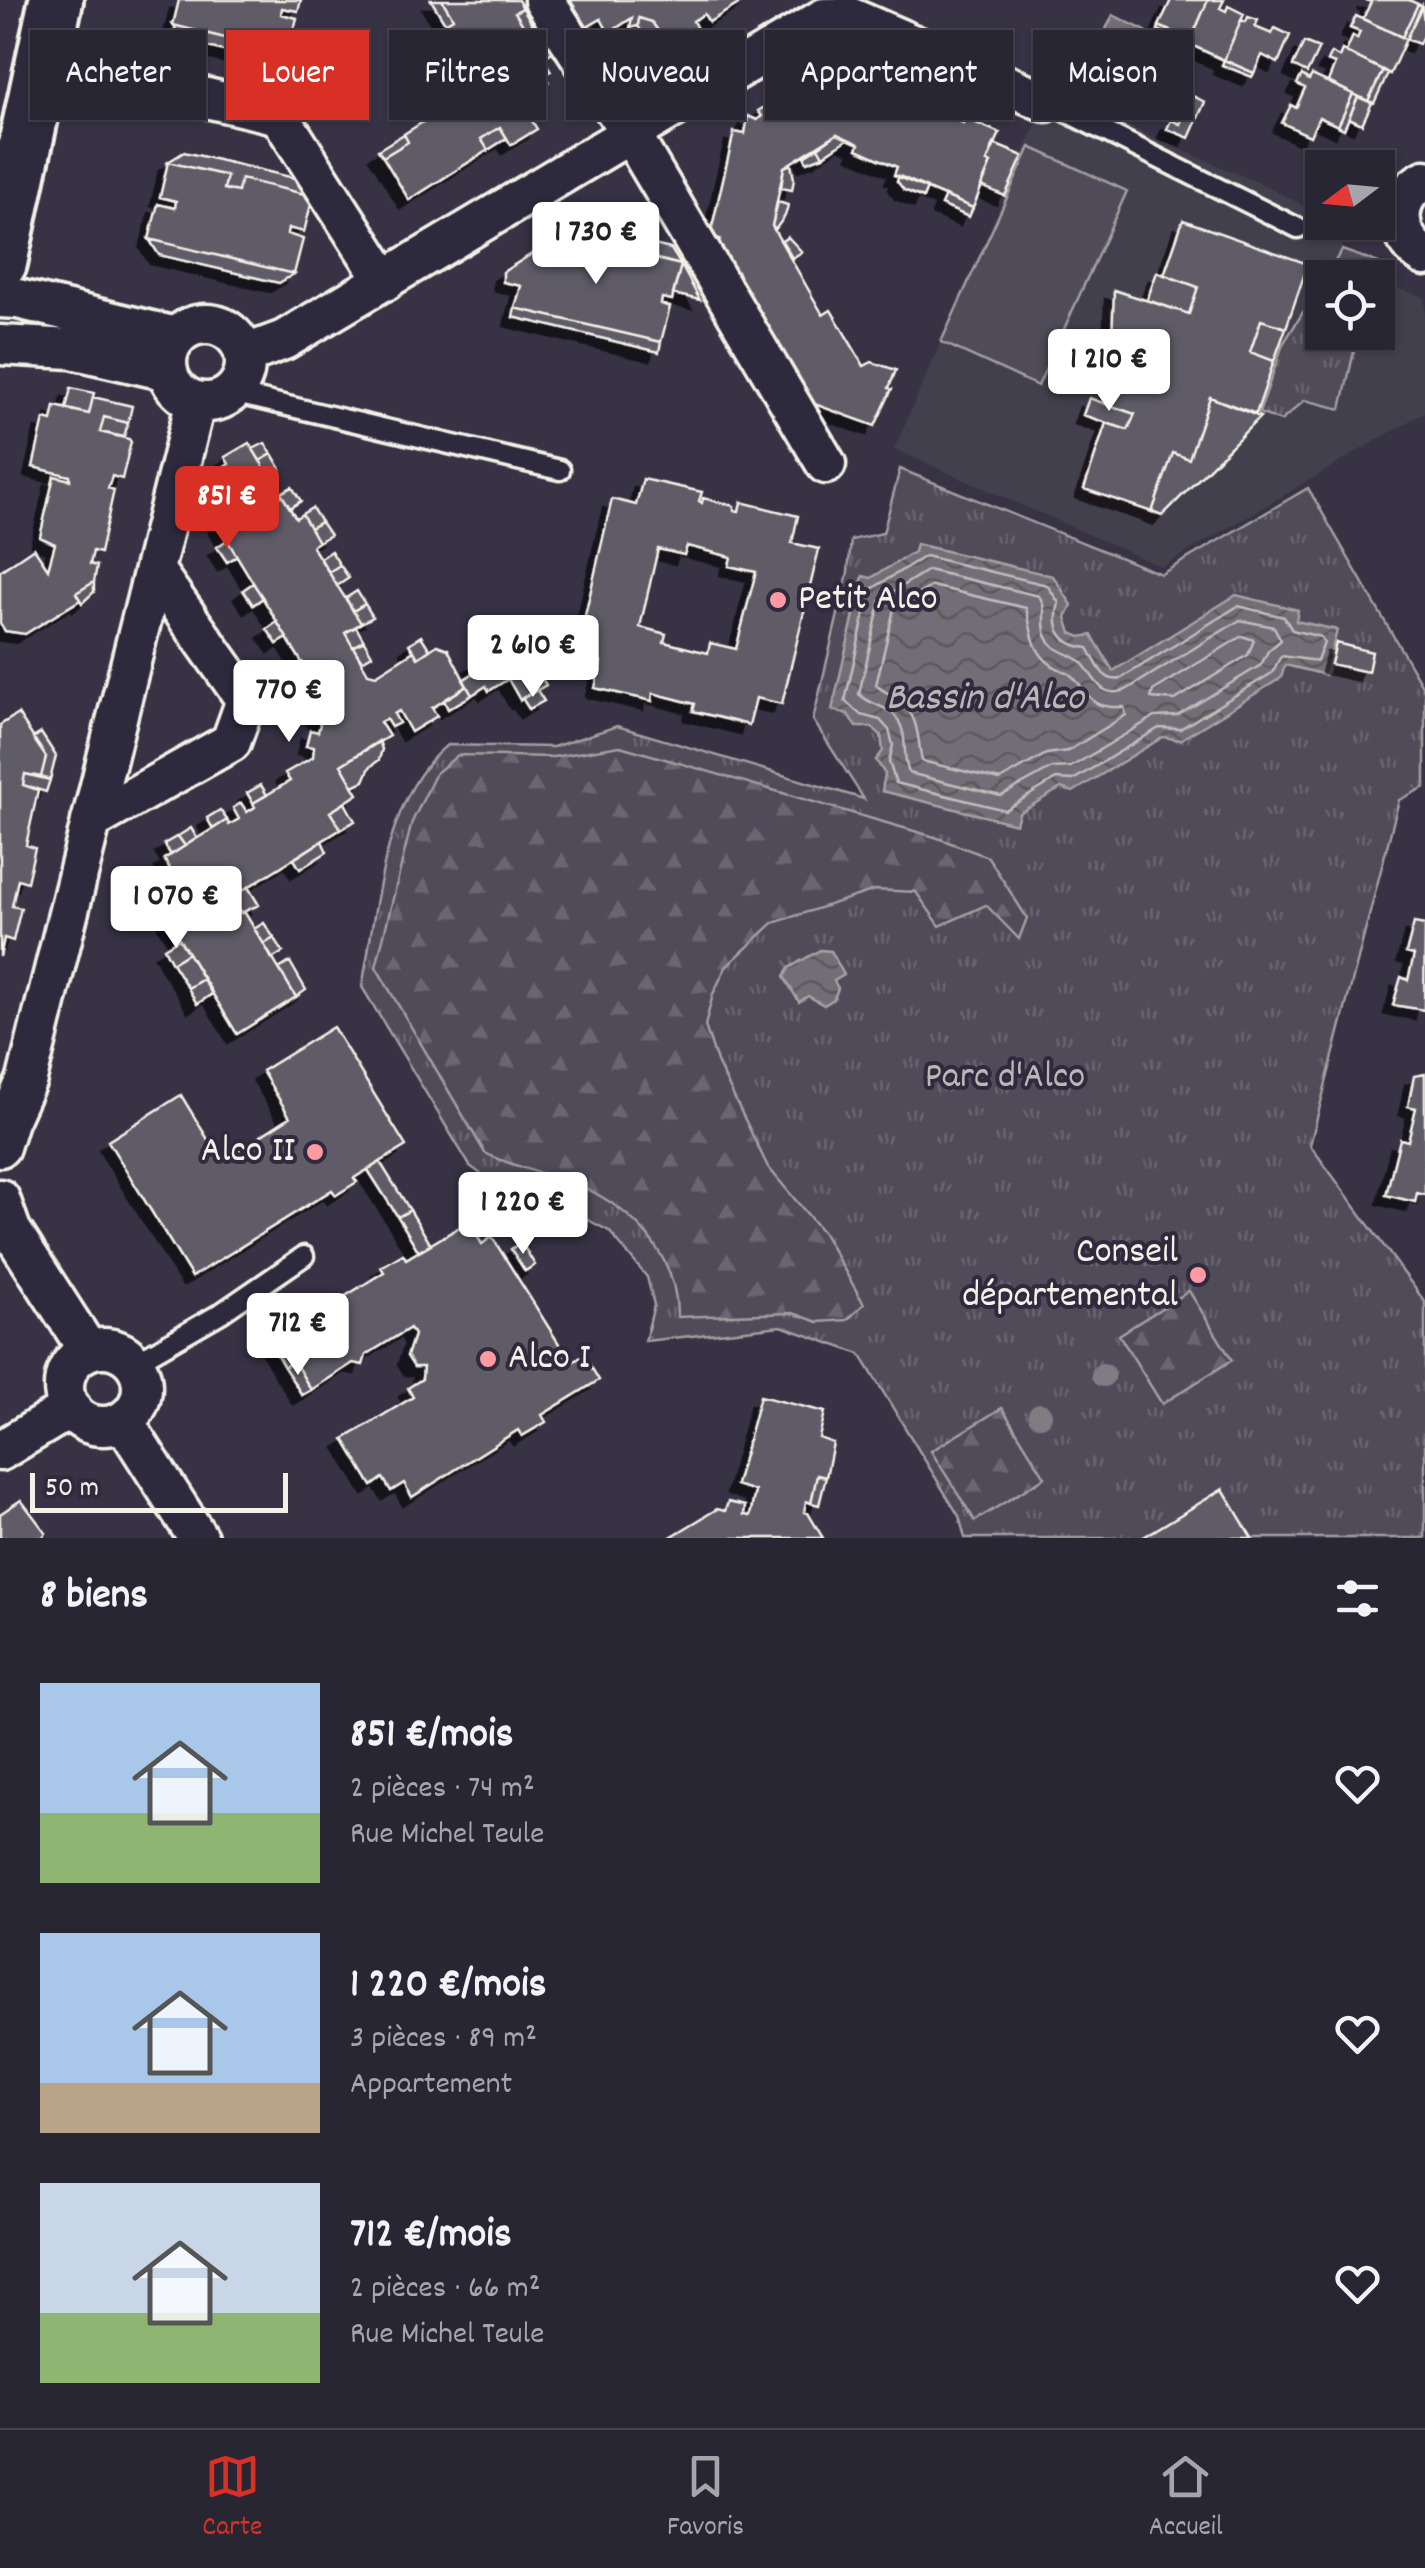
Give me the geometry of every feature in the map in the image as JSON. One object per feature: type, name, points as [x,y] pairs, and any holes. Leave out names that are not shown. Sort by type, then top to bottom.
[{"type":"street","points":[[0,263],[56,0]]},
{"type":"street","points":[[544,0],[630,133],[826,464]]},
{"type":"street","points":[[244,354],[284,340],[812,23],[838,16],[849,18],[1033,96]]},
{"type":"street","points":[[206,98],[279,115],[385,281]]},
{"type":"street","points":[[1425,180],[1408,192],[1400,218],[1410,245],[1425,256]]},
{"type":"street","points":[[0,298],[18,299],[172,354]]},
{"type":"street","points":[[0,1147],[27,1079],[154,570],[214,397],[243,375],[240,343],[222,326],[197,325],[172,354]]},
{"type":"street","points":[[0,345],[172,354]]},
{"type":"street","points":[[172,354],[178,390],[214,397]]},
{"type":"street","points":[[91,821],[231,742],[246,700],[154,570]]},
{"type":"street","points":[[0,1199],[11,1230],[88,1350]]},
{"type":"street","points":[[113,1349],[134,1363],[140,1373],[141,1396],[124,1422],[92,1424],[71,1408],[64,1386],[66,1375],[78,1356],[88,1350],[113,1349]]},
{"type":"street","points":[[0,1451],[71,1408]]},
{"type":"street","points":[[124,1422],[198,1538]]},
{"type":"lane","points":[[1082,120],[1298,228]]},
{"type":"lane","points":[[214,397],[560,470]]},
{"type":"lane","points":[[134,1363],[221,1313],[304,1256]]},
{"type":"shaded area","points":[[1038,120],[1117,120],[1305,206],[1305,240],[1337,240],[1343,250],[1371,260],[1305,260],[1305,350],[1395,350],[1395,287],[1425,297],[1425,412],[1162,567],[894,449]]},
{"type":"green space","points":[[1030,147],[1127,191],[1038,386],[941,342]]},
{"type":"green space","points":[[1342,250],[1370,260],[1336,260]]},
{"type":"green space","points":[[1305,309],[1305,350],[1354,350],[1341,409],[1305,400],[1281,421],[1259,413],[1283,344]]},
{"type":"green space","name":"Parc d'Alco","points":[[900,469],[1161,574],[1308,488],[1425,691],[1425,787],[1399,800],[1310,1145],[1425,1302],[1425,1538],[965,1538],[959,1516],[860,1354],[781,1326],[645,1341],[654,1305],[647,1277],[609,1231],[527,1188],[492,1182],[470,1166],[362,987],[386,856],[396,824],[426,767],[447,745],[553,747],[617,726],[864,799],[813,720],[848,572],[851,540],[883,533]]},
{"type":"green space","points":[[620,746],[935,837],[988,857],[1027,918],[1019,939],[986,905],[940,926],[916,892],[875,890],[773,923],[726,967],[713,994],[705,1026],[717,1062],[768,1167],[823,1233],[864,1304],[847,1320],[818,1322],[793,1313],[677,1317],[676,1297],[664,1260],[628,1216],[582,1187],[485,1153],[376,967],[412,822],[436,773],[458,755],[553,757]]},
{"type":"green space","points":[[1189,1291],[1232,1360],[1162,1404],[1119,1335]]},
{"type":"green space","points":[[1002,1408],[1045,1477],[975,1521],[931,1451]]},
{"type":"water","points":[[1113,15],[1144,30],[1106,30]]},
{"type":"water","name":"Bassin d'Alco","points":[[916,544],[1053,576],[1072,605],[1066,617],[1071,633],[1080,637],[1092,635],[1113,671],[1236,595],[1298,610],[1296,621],[1337,630],[1326,675],[1285,665],[1281,678],[1180,740],[1163,737],[1073,792],[1061,788],[1019,813],[1016,824],[882,791],[885,774],[876,760],[883,751],[881,735],[872,727],[856,727],[848,714],[832,710],[863,576],[871,578],[914,552]]},
{"type":"water","points":[[820,950],[831,951],[844,975],[834,981],[838,988],[834,999],[824,1005],[808,996],[799,1002],[784,977],[789,968]]},
{"type":"building","points":[[179,0],[301,0],[298,11],[282,8],[281,14],[297,18],[294,30],[226,30],[226,38],[206,33],[206,30],[173,25]]},
{"type":"building","points":[[431,0],[442,0],[453,18],[445,23]]},
{"type":"building","points":[[442,0],[518,0],[523,8],[515,12],[526,30],[449,30],[445,23],[453,18]]},
{"type":"building","points":[[570,0],[745,0],[709,22],[704,14],[693,21],[695,30],[657,30],[652,22],[639,18],[638,26],[630,28],[632,18],[614,30],[607,30],[601,19],[587,27]]},
{"type":"building","points":[[1171,0],[1208,0],[1193,35],[1193,30],[1159,26]]},
{"type":"building","points":[[1208,0],[1224,0],[1220,8],[1226,11],[1228,6],[1244,14],[1224,60],[1193,46],[1193,35]]},
{"type":"building","points":[[1366,0],[1409,0],[1418,4],[1402,37],[1363,19],[1371,2]]},
{"type":"building","points":[[1418,4],[1422,6],[1406,39],[1402,37]]},
{"type":"building","points":[[1422,6],[1425,31],[1419,44],[1406,39]]},
{"type":"building","points":[[523,8],[534,27],[526,30],[515,12]]},
{"type":"building","points":[[1356,16],[1406,39],[1390,74],[1346,52],[1353,36],[1357,39],[1360,32],[1350,28]]},
{"type":"building","points":[[1248,17],[1258,20],[1255,27],[1272,34],[1275,28],[1290,35],[1278,63],[1262,55],[1254,73],[1224,60],[1241,20],[1246,22]]},
{"type":"building","points":[[639,18],[652,22],[658,30],[641,30]]},
{"type":"building","points":[[546,32],[557,49],[546,56]]},
{"type":"building","points":[[206,33],[226,38],[226,52],[206,47]]},
{"type":"building","points":[[1304,42],[1319,48],[1307,73],[1293,66]]},
{"type":"building","points":[[1342,50],[1383,70],[1368,101],[1328,82],[1335,64],[1327,61],[1331,53],[1339,57]]},
{"type":"building","points":[[1224,60],[1254,73],[1252,77],[1222,65]]},
{"type":"building","points":[[1383,70],[1388,73],[1374,103],[1368,101]]},
{"type":"building","points":[[1302,75],[1309,80],[1312,75],[1353,94],[1338,126],[1319,117],[1310,136],[1282,123],[1291,105],[1296,108],[1305,88],[1297,84]]},
{"type":"building","points":[[1353,94],[1358,97],[1344,129],[1338,126]]},
{"type":"building","points":[[1193,96],[1205,102],[1189,138],[1167,129],[1171,120],[1180,124],[1182,120],[1193,120]]},
{"type":"building","points":[[1358,97],[1372,103],[1362,124],[1349,118]]},
{"type":"building","points":[[765,107],[765,120],[969,120],[1000,133],[973,208],[894,175],[897,167],[857,149],[859,144],[837,134],[784,167],[772,226],[823,315],[831,310],[864,366],[872,362],[896,370],[875,426],[806,401],[716,250],[720,239],[710,236],[734,132],[745,134],[748,116],[757,120],[762,116],[758,111]]},
{"type":"building","points":[[426,120],[531,120],[537,129],[511,145],[500,127],[481,139],[488,150],[409,200],[383,157],[408,142],[404,134]]},
{"type":"building","points":[[500,127],[507,138],[488,150],[481,139]]},
{"type":"building","points":[[404,134],[408,142],[383,157],[378,150]]},
{"type":"building","points":[[837,134],[848,139],[823,156],[818,147]]},
{"type":"building","points":[[994,144],[1023,156],[1005,196],[981,186]]},
{"type":"building","points":[[818,147],[823,156],[807,162],[804,156]]},
{"type":"building","points":[[184,152],[303,180],[313,196],[241,179],[238,192],[224,189],[227,176],[168,162]]},
{"type":"building","points":[[168,162],[227,176],[224,189],[238,192],[241,179],[313,196],[304,232],[288,228],[287,234],[303,239],[294,274],[149,239],[158,204],[175,208],[176,201],[160,197]]},
{"type":"building","points":[[791,164],[792,190],[781,188],[784,167]]},
{"type":"building","points":[[899,176],[927,188],[923,198],[904,190],[897,181]]},
{"type":"building","points":[[945,196],[973,208],[969,217],[941,205]]},
{"type":"building","points":[[778,202],[788,205],[775,230],[772,226]]},
{"type":"building","points":[[1183,220],[1305,263],[1286,328],[1261,320],[1250,352],[1274,361],[1256,414],[1210,397],[1189,459],[1173,453],[1152,512],[1084,489],[1106,423],[1128,430],[1135,414],[1108,405],[1110,379],[1101,377],[1102,365],[1111,366],[1114,290],[1189,314],[1198,287],[1164,275]]},
{"type":"building","points":[[578,227],[671,249],[681,265],[563,237]]},
{"type":"building","points":[[562,235],[681,265],[672,300],[662,298],[661,304],[670,307],[661,342],[515,308],[521,286],[503,282],[503,272]]},
{"type":"building","points":[[788,237],[802,252],[792,258],[782,241]]},
{"type":"building","points":[[149,239],[294,274],[279,283],[159,255]]},
{"type":"building","points":[[681,265],[700,300],[673,294]]},
{"type":"building","points":[[1157,272],[1198,287],[1189,314],[1147,300]]},
{"type":"building","points":[[515,308],[661,342],[659,352],[513,317]]},
{"type":"building","points":[[1261,320],[1286,328],[1274,361],[1250,352]]},
{"type":"building","points":[[1104,328],[1113,328],[1111,366],[1102,365]]},
{"type":"building","points":[[71,388],[94,393],[89,414],[66,409]]},
{"type":"building","points":[[93,397],[132,406],[128,423],[104,417],[100,432],[131,442],[122,479],[112,476],[108,488],[114,490],[100,553],[93,551],[90,564],[97,566],[94,582],[76,593],[80,600],[25,634],[5,631],[0,623],[0,571],[34,548],[48,569],[55,544],[40,537],[54,476],[70,480],[70,476],[33,467],[44,419],[52,421],[55,406],[89,414]]},
{"type":"building","points":[[1210,397],[1260,417],[1162,516],[1152,512],[1173,453],[1189,459]]},
{"type":"building","points":[[1089,398],[1135,414],[1128,430],[1083,415]]},
{"type":"building","points":[[104,417],[128,423],[124,437],[100,432]]},
{"type":"building","points":[[249,443],[296,518],[302,514],[318,542],[312,546],[361,623],[345,633],[368,673],[376,675],[414,651],[418,658],[437,645],[448,649],[467,686],[432,708],[437,716],[411,732],[399,711],[394,714],[399,723],[391,727],[386,719],[380,722],[389,736],[341,765],[358,794],[330,812],[341,829],[232,897],[296,997],[237,1034],[156,900],[180,885],[164,859],[227,820],[229,825],[239,819],[233,808],[241,803],[247,812],[255,807],[253,803],[290,781],[285,773],[313,757],[314,747],[306,746],[310,730],[318,732],[320,724],[297,684],[309,674],[218,525],[224,493],[235,486],[224,467],[229,464],[225,457]]},
{"type":"building","points":[[265,443],[272,454],[260,461],[253,449]]},
{"type":"building","points":[[272,454],[281,469],[269,475],[260,461]]},
{"type":"building","name":"Petit Alco","points":[[643,479],[702,492],[702,503],[703,498],[734,506],[739,511],[741,502],[798,516],[792,543],[819,549],[782,704],[756,698],[749,725],[693,711],[695,704],[653,693],[652,701],[595,688],[601,662],[576,655],[612,499],[636,505]],"holes":[[[687,546],[731,557],[729,566],[756,572],[736,649],[710,643],[708,653],[664,642],[666,634],[640,627],[658,549],[684,555]]]},
{"type":"building","points":[[292,487],[301,501],[290,508],[281,493]]},
{"type":"building","points":[[312,508],[321,522],[310,528],[302,514]]},
{"type":"building","points":[[321,522],[330,535],[318,542],[310,528]]},
{"type":"building","points":[[227,540],[237,556],[227,562],[217,547]]},
{"type":"building","points":[[331,551],[340,565],[329,572],[320,558]]},
{"type":"building","points":[[340,565],[349,578],[337,586],[329,572]]},
{"type":"building","points":[[94,582],[94,592],[82,603],[76,593]]},
{"type":"building","points":[[253,583],[263,598],[253,605],[243,590]]},
{"type":"building","points":[[357,591],[365,604],[353,611],[346,598]]},
{"type":"building","points":[[365,604],[373,617],[361,623],[353,611]]},
{"type":"building","points":[[277,622],[287,638],[277,644],[267,629]]},
{"type":"building","points":[[356,627],[364,641],[353,647],[345,633]]},
{"type":"building","points":[[421,636],[430,650],[418,658],[409,644]]},
{"type":"building","points":[[364,641],[372,655],[362,661],[353,647]]},
{"type":"building","points":[[1336,643],[1372,652],[1368,672],[1331,664]]},
{"type":"building","points":[[518,645],[527,660],[512,669],[503,654]]},
{"type":"building","points":[[499,647],[512,669],[530,658],[546,685],[520,700],[508,679],[489,691],[486,686],[472,695],[463,680],[477,671],[473,663]]},
{"type":"building","points":[[303,663],[309,674],[300,682],[292,669]]},
{"type":"building","points":[[467,686],[472,695],[448,709],[444,700]]},
{"type":"building","points":[[537,690],[544,701],[529,709],[522,698]]},
{"type":"building","points":[[18,714],[46,757],[41,777],[25,774],[23,785],[38,790],[26,845],[35,848],[27,882],[18,879],[12,906],[21,908],[13,941],[4,938],[0,957],[0,725]]},
{"type":"building","points":[[41,733],[56,756],[50,780],[41,777],[46,757],[33,738]]},
{"type":"building","points":[[379,741],[379,760],[370,767],[364,781],[353,786],[341,765]]},
{"type":"building","points":[[25,774],[50,780],[46,792],[23,785]]},
{"type":"building","points":[[261,785],[267,795],[253,803],[247,793]]},
{"type":"building","points":[[345,803],[355,821],[341,829],[330,812]]},
{"type":"building","points":[[220,810],[227,820],[213,829],[207,818]]},
{"type":"building","points":[[191,828],[197,838],[185,846],[178,836]]},
{"type":"building","points":[[178,836],[185,846],[171,855],[164,844]]},
{"type":"building","points":[[322,841],[327,852],[300,869],[294,859]]},
{"type":"building","points":[[171,871],[180,885],[166,894],[156,880]]},
{"type":"building","points":[[248,887],[259,905],[241,913],[232,897]]},
{"type":"building","points":[[264,923],[274,938],[264,944],[254,929]]},
{"type":"building","points":[[1414,923],[1425,925],[1424,1010],[1393,1005],[1401,977],[1408,980],[1414,955],[1406,953]]},
{"type":"building","points":[[274,938],[283,952],[272,959],[264,944]]},
{"type":"building","points":[[179,939],[188,953],[172,963],[164,948]]},
{"type":"building","points":[[188,953],[203,979],[188,988],[172,963]]},
{"type":"building","points":[[290,962],[306,990],[296,997],[279,969]]},
{"type":"building","points":[[203,979],[212,994],[197,1004],[188,988]]},
{"type":"building","name":"Alco II","points":[[333,1027],[406,1146],[354,1178],[357,1182],[336,1195],[332,1190],[192,1277],[108,1141],[181,1095],[221,1161],[290,1117],[262,1071]]},
{"type":"building","points":[[1425,1074],[1425,1195],[1417,1193],[1415,1202],[1386,1195],[1400,1139],[1408,1141],[1416,1108],[1408,1106],[1414,1076]]},
{"type":"building","points":[[380,1162],[410,1210],[398,1217],[368,1170]]},
{"type":"building","points":[[410,1210],[431,1245],[419,1252],[398,1217]]},
{"type":"building","name":"Alco I","points":[[468,1222],[482,1244],[492,1237],[571,1363],[584,1355],[599,1380],[542,1415],[546,1422],[522,1436],[518,1430],[412,1497],[404,1483],[391,1491],[383,1478],[372,1486],[344,1439],[413,1397],[408,1388],[422,1379],[423,1367],[414,1367],[407,1356],[414,1335],[410,1328],[366,1355],[363,1365],[353,1363],[311,1390],[294,1361],[284,1367],[270,1343],[384,1272],[381,1267],[403,1254],[406,1259]]},
{"type":"building","points":[[521,1242],[535,1265],[525,1271],[511,1249]]},
{"type":"building","points":[[294,1361],[311,1390],[302,1395],[284,1367]]},
{"type":"building","points":[[760,1396],[825,1412],[819,1438],[833,1443],[826,1477],[817,1475],[811,1503],[806,1501],[804,1512],[823,1538],[669,1538],[717,1509],[725,1511],[728,1502],[745,1506],[744,1515],[750,1516],[755,1491],[736,1485]]},
{"type":"building","points":[[817,1475],[826,1477],[819,1505],[811,1503]]},
{"type":"building","points":[[1223,1489],[1252,1538],[1142,1538]]},
{"type":"building","points":[[21,1500],[46,1533],[42,1538],[0,1538],[0,1514]]},
{"type":"place","name":"Petit Alco","points":[[778,600]]},
{"type":"place","name":"Alco II","points":[[315,1152]]},
{"type":"place","name":"Conseil départemental","points":[[1198,1275]]},
{"type":"place","name":"Alco I","points":[[488,1359]]}]
